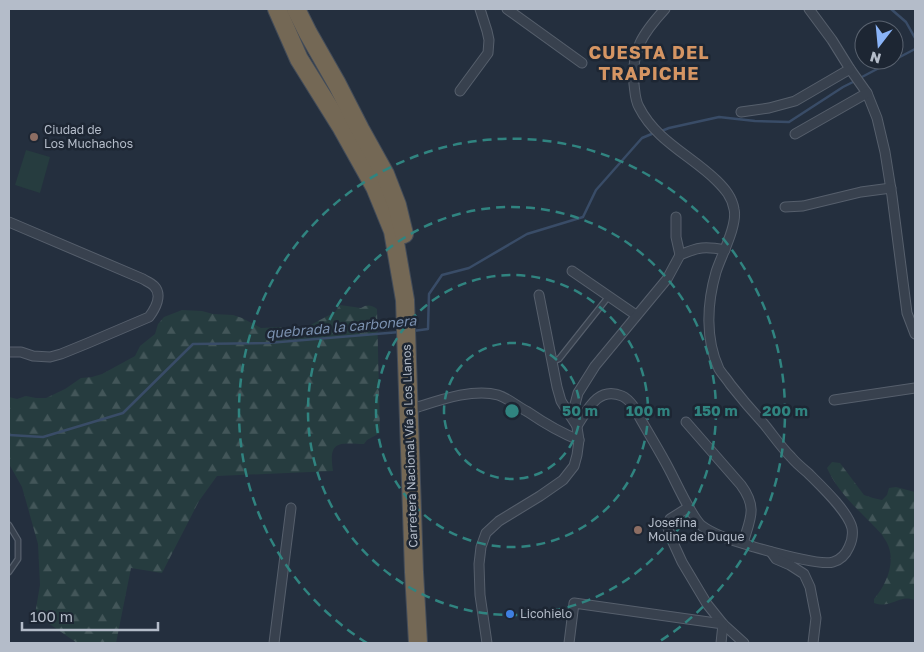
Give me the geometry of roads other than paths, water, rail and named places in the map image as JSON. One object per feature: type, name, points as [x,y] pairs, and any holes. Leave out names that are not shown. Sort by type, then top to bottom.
[{"type":"highway","name":"Carretera Nacional Vía a Los Llanos","points":[[277,9],[299,59],[342,128],[375,187],[393,231],[404,300],[412,533],[418,643]]},
{"type":"highway","name":"Carretera Nacional Vía a Los Llanos","points":[[296,9],[385,174],[397,205],[408,250],[415,331],[426,643]]},
{"type":"street","points":[[460,91],[488,53],[488,31],[480,9]]},
{"type":"street","points":[[507,9],[582,63]]},
{"type":"street","points":[[577,426],[597,398],[603,394],[623,396],[634,407],[689,507],[701,525],[721,537],[771,552],[813,561],[831,563],[845,554],[850,546],[852,527],[846,516],[836,502],[791,458],[743,402],[720,370],[712,350],[709,313],[716,272],[725,250],[735,211],[727,191],[710,174],[671,145],[653,128],[638,107],[633,72],[636,53],[648,28],[665,9]]},
{"type":"street","points":[[809,9],[867,93],[877,118],[891,188],[908,313],[915,334]]},
{"type":"street","points":[[741,112],[769,108],[795,101],[850,69]]},
{"type":"street","points":[[795,134],[867,93]]},
{"type":"street","points":[[785,207],[802,206],[862,192],[891,188]]},
{"type":"street","points":[[676,217],[676,237],[680,255]]},
{"type":"street","points":[[9,222],[143,279],[154,286],[158,292],[157,304],[149,316],[71,350],[50,357],[9,352]]},
{"type":"street","points":[[487,643],[480,595],[479,564],[481,547],[486,534],[499,521],[563,480],[574,466],[579,440],[574,408],[578,393],[595,366],[667,279],[680,255],[696,248],[710,247],[725,250]]},
{"type":"street","points":[[572,271],[636,315]]},
{"type":"street","points":[[539,295],[561,401],[577,426]]},
{"type":"street","points":[[834,400],[915,388]]},
{"type":"street","points":[[418,407],[467,394],[486,393],[499,395],[560,432],[579,440]]},
{"type":"street","points":[[686,422],[746,490],[752,510],[742,543]]},
{"type":"street","points":[[689,507],[670,519],[668,528],[682,562],[707,604],[744,643]]},
{"type":"street","points":[[274,643],[291,508]]},
{"type":"street","points":[[771,552],[776,559],[804,574],[810,587],[816,618],[813,643]]},
{"type":"street","points":[[569,643],[574,603],[724,624]]},
{"type":"street","points":[[721,643],[724,624]]},
{"type":"lane","points":[[552,362],[559,360],[609,296]]},
{"type":"lane","points":[[9,525],[18,540],[18,559],[9,572]]},
{"type":"waterway","points":[[891,9],[906,22],[915,38]]},
{"type":"waterway","name":"quebrada la carbonera","points":[[860,78],[915,49]]},
{"type":"waterway","name":"quebrada la carbonera","points":[[659,132],[719,117],[789,122],[855,81]]},
{"type":"waterway","name":"quebrada la carbonera","points":[[413,331],[428,329],[429,294],[442,275],[469,268],[527,234],[583,217],[596,190],[642,138],[654,133]]},
{"type":"waterway","name":"quebrada la carbonera","points":[[9,435],[43,437],[123,413],[193,344],[268,343],[400,332]]},
{"type":"place","name":"Ciudad de Los Muchachos","points":[[34,137]]},
{"type":"place","name":"Josefina Molina de Duque","points":[[638,530]]},
{"type":"place","name":"Licohielo","points":[[510,614]]},
{"type":"district","name":"CUESTA DEL TRAPICHE","points":[[649,63]]}]
